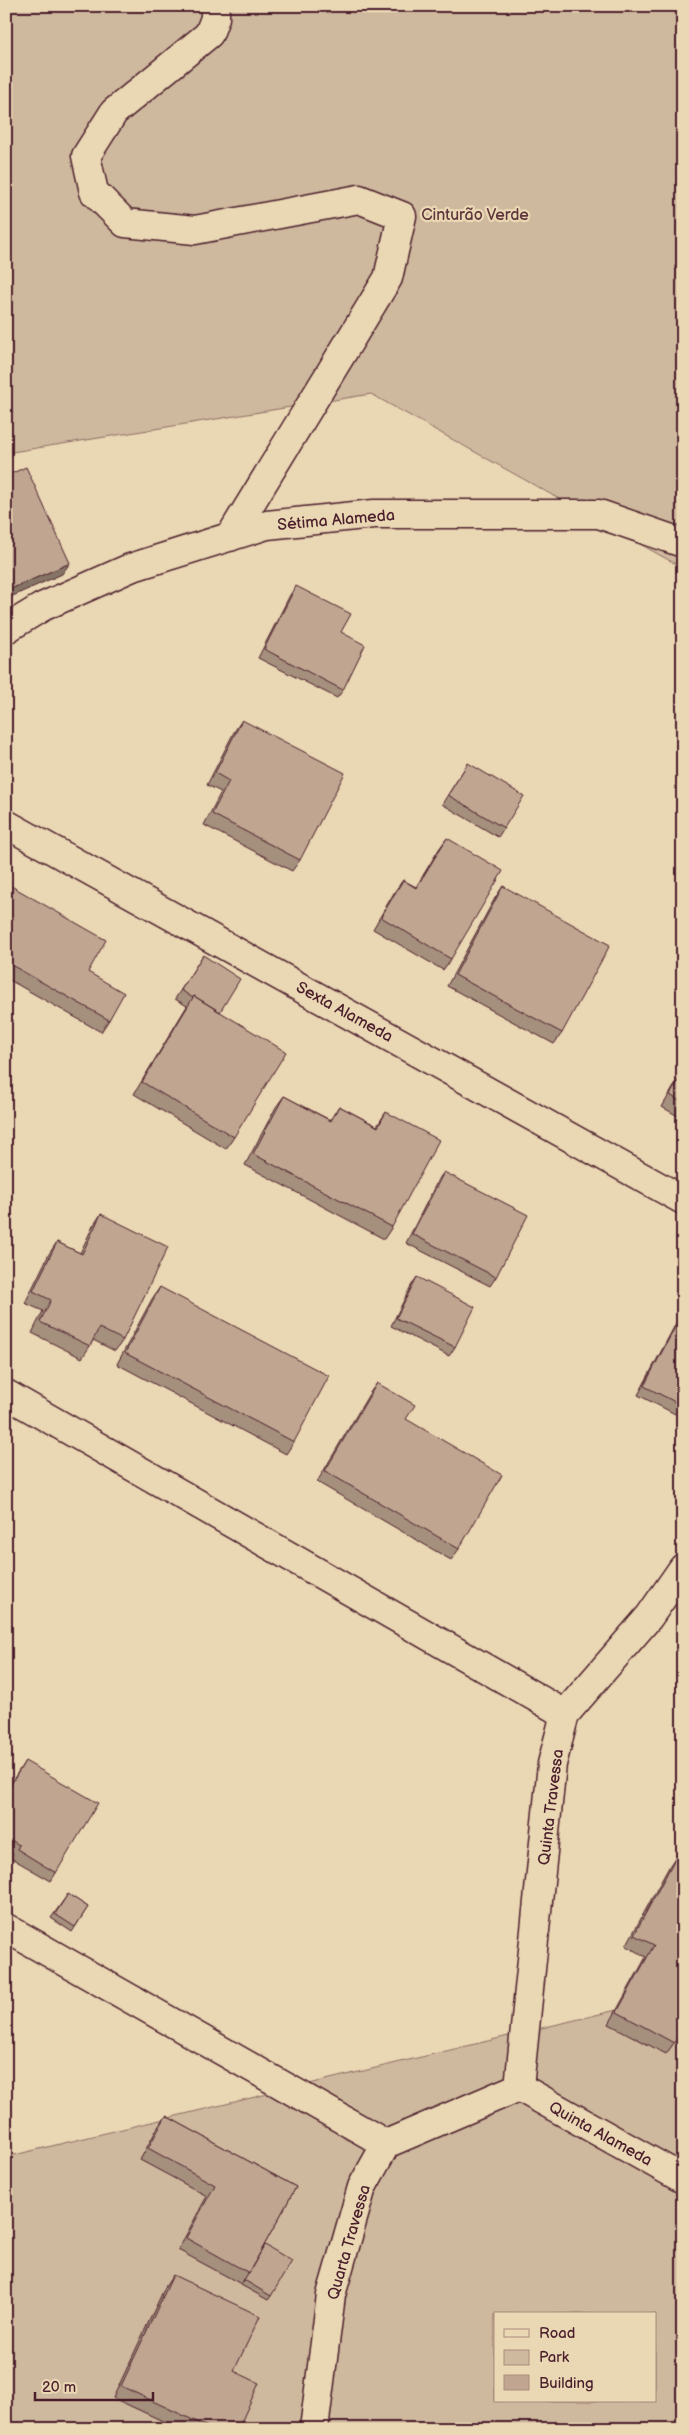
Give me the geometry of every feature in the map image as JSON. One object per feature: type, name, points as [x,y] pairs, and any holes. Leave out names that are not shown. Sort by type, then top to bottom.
[{"type":"street","points":[[215,6],[215,18],[209,34],[114,112],[86,156],[94,192],[125,223],[195,230],[359,199],[402,216],[388,278],[230,537]]},
{"type":"street","name":"Sétima Alameda","points":[[6,629],[42,607],[130,568],[267,525],[374,514],[599,514],[683,543]]},
{"type":"street","name":"Sexta Alameda","points":[[6,824],[683,1200]]},
{"type":"street","points":[[6,1394],[565,1714]]},
{"type":"street","name":"Quinta Travessa","points":[[519,2087],[552,1764],[565,1714],[649,1617],[683,1568]]},
{"type":"street","points":[[6,1928],[386,2144],[519,2087]]},
{"type":"street","name":"Quinta Alameda","points":[[519,2087],[683,2179]]},
{"type":"street","name":"Quarta Travessa","points":[[314,2429],[331,2295],[362,2187],[386,2144]]},
{"type":"green space","name":"Cinturão Verde","points":[[6,6],[683,6],[683,568],[371,394],[6,453]]},
{"type":"green space","points":[[683,1994],[683,2429],[6,2429],[6,2157]]},
{"type":"building","points":[[26,467],[70,563],[6,591],[6,476]]},
{"type":"building","points":[[296,586],[351,614],[341,632],[365,645],[343,690],[264,649]]},
{"type":"building","points":[[242,720],[345,773],[300,860],[212,814],[229,781],[215,773]]},
{"type":"building","points":[[468,763],[524,796],[504,828],[448,795]]},
{"type":"building","points":[[447,838],[503,871],[451,959],[381,917],[403,880],[416,888]]},
{"type":"building","points":[[6,883],[106,940],[88,972],[124,993],[109,1020],[6,962]]},
{"type":"building","points":[[503,886],[610,945],[562,1033],[455,975]]},
{"type":"building","points":[[203,955],[240,979],[220,1012],[181,990]]},
{"type":"building","points":[[194,996],[286,1052],[234,1137],[142,1082]]},
{"type":"building","points":[[683,1073],[683,1103],[670,1095]]},
{"type":"building","points":[[284,1096],[331,1121],[339,1106],[378,1127],[386,1112],[439,1140],[392,1227],[253,1154]]},
{"type":"building","points":[[444,1172],[528,1215],[496,1277],[412,1234]]},
{"type":"building","points":[[101,1214],[168,1247],[123,1340],[99,1328],[90,1346],[40,1322],[51,1300],[33,1291],[57,1242],[82,1254]]},
{"type":"building","points":[[417,1277],[475,1307],[455,1347],[396,1318]]},
{"type":"building","points":[[160,1287],[329,1376],[294,1442],[125,1353]]},
{"type":"building","points":[[683,1312],[683,1406],[644,1386]]},
{"type":"building","points":[[377,1383],[415,1405],[406,1419],[502,1475],[459,1549],[325,1471]]},
{"type":"building","points":[[25,1761],[98,1803],[56,1873],[17,1849],[19,1845],[6,1837],[6,1793]]},
{"type":"building","points":[[678,1853],[683,1856],[683,2027],[674,2043],[617,2012],[654,1945],[634,1935]]},
{"type":"building","points":[[68,1894],[88,1907],[75,1927],[55,1914]]},
{"type":"building","points":[[166,2116],[296,2187],[249,2273],[186,2238],[215,2185],[148,2148]]},
{"type":"building","points":[[265,2245],[292,2261],[271,2296],[244,2280]]},
{"type":"building","points":[[173,2275],[260,2316],[234,2371],[259,2383],[238,2429],[212,2429],[121,2386]]}]
